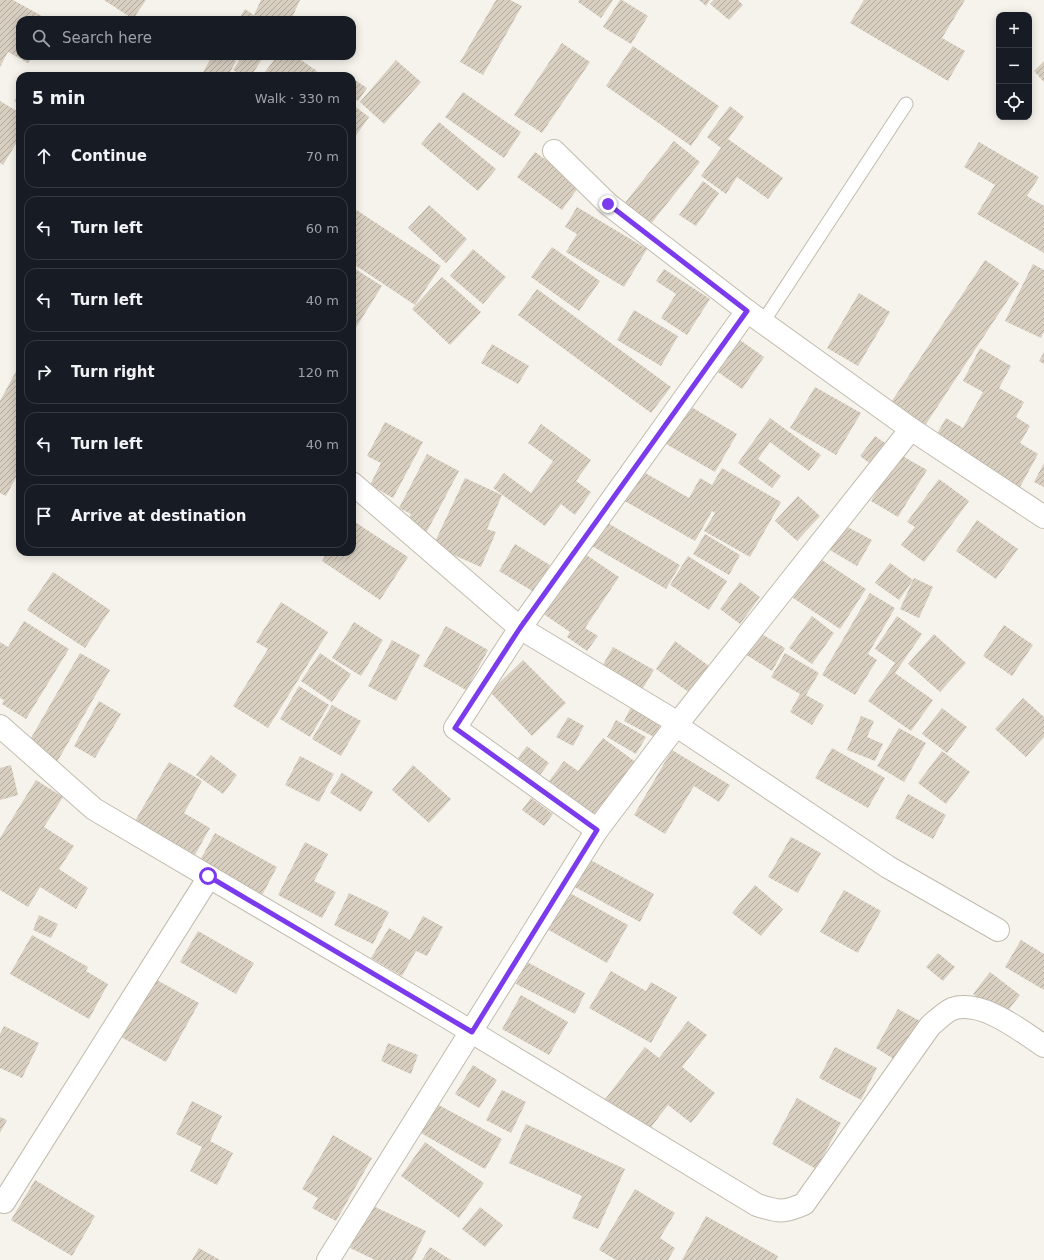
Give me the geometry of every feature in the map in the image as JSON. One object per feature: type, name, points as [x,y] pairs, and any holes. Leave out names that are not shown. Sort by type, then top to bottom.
[{"type":"street","points":[[554,151],[608,204],[755,316],[911,429],[1044,517]]},
{"type":"street","points":[[597,830],[455,728],[520,628],[755,316]]},
{"type":"street","points":[[328,1260],[597,830],[678,723],[911,429]]},
{"type":"street","points":[[356,486],[520,628],[678,723],[677,726],[888,867],[998,930]]},
{"type":"street","points":[[0,726],[94,809],[472,1032],[757,1205],[774,1210],[788,1210],[804,1204],[930,1026],[952,1009],[971,1007],[1002,1018],[1044,1046]]},
{"type":"street","points":[[4,1202],[208,876]]},
{"type":"lane","points":[[755,316],[906,104]]},
{"type":"building","points":[[0,0],[13,0],[42,16],[16,16],[16,56],[8,52],[0,67]]},
{"type":"building","points":[[104,0],[146,0],[135,16],[128,16]]},
{"type":"building","points":[[261,0],[300,0],[293,16],[254,15]]},
{"type":"building","points":[[496,0],[510,0],[522,6],[483,75],[460,62]]},
{"type":"building","points":[[579,0],[613,0],[601,18],[578,2]]},
{"type":"building","points":[[620,0],[648,16],[631,44],[603,27]]},
{"type":"building","points":[[699,0],[710,0],[706,6]]},
{"type":"building","points":[[714,0],[738,0],[743,5],[729,20],[710,4]]},
{"type":"building","points":[[864,0],[965,0],[942,38],[965,51],[948,81],[850,23]]},
{"type":"building","points":[[245,9],[255,16],[241,16]]},
{"type":"building","points":[[562,43],[590,62],[542,133],[514,115]]},
{"type":"building","points":[[633,46],[719,106],[691,146],[606,86]]},
{"type":"building","points":[[23,60],[30,60],[28,63]]},
{"type":"building","points":[[210,60],[236,61],[230,72],[203,72]]},
{"type":"building","points":[[240,60],[261,60],[254,72],[236,72],[233,70]]},
{"type":"building","points":[[274,60],[301,60],[317,71],[316,72],[265,72]]},
{"type":"building","points":[[396,60],[421,82],[384,124],[360,102]]},
{"type":"building","points":[[1044,61],[1044,82],[1034,71]]},
{"type":"building","points":[[356,81],[367,88],[358,101],[356,99]]},
{"type":"building","points":[[463,92],[521,132],[504,158],[445,117]]},
{"type":"building","points":[[0,101],[16,111],[16,144],[3,165],[0,163]]},
{"type":"building","points":[[730,106],[744,117],[728,139],[783,178],[768,199],[737,177],[726,194],[701,176],[721,148],[707,137]]},
{"type":"building","points":[[356,107],[369,117],[356,135]]},
{"type":"building","points":[[439,122],[496,169],[478,191],[421,144]]},
{"type":"building","points":[[674,141],[700,162],[650,225],[624,204]]},
{"type":"building","points":[[979,142],[1039,177],[1027,196],[1044,206],[1044,253],[977,214],[995,185],[964,167]]},
{"type":"building","points":[[535,152],[580,185],[562,210],[517,177]]},
{"type":"building","points":[[703,181],[719,193],[696,226],[679,215]]},
{"type":"building","points":[[429,205],[467,239],[446,263],[408,228]]},
{"type":"building","points":[[577,207],[647,249],[624,287],[566,252],[577,234],[565,227]]},
{"type":"building","points":[[356,210],[441,266],[415,305],[356,266]]},
{"type":"building","points":[[552,247],[600,281],[579,311],[531,277]]},
{"type":"building","points":[[473,249],[506,277],[483,304],[450,276]]},
{"type":"building","points":[[985,260],[1019,283],[920,433],[886,410]]},
{"type":"building","points":[[1033,264],[1044,270],[1044,331],[1041,338],[1005,321]]},
{"type":"building","points":[[664,269],[710,299],[687,335],[661,318],[676,294],[656,281]]},
{"type":"building","points":[[356,270],[382,286],[356,328]]},
{"type":"building","points":[[442,277],[481,312],[450,345],[412,309]]},
{"type":"building","points":[[537,289],[671,387],[651,413],[518,315]]},
{"type":"building","points":[[859,293],[890,312],[858,366],[827,348]]},
{"type":"building","points":[[634,310],[678,336],[661,366],[617,340]]},
{"type":"building","points":[[740,340],[764,357],[742,389],[718,372]]},
{"type":"building","points":[[492,344],[529,366],[518,384],[481,363]]},
{"type":"building","points":[[980,348],[1011,366],[999,388],[1024,402],[1016,417],[1030,426],[1020,443],[1038,454],[1020,487],[934,439],[946,418],[963,428],[983,392],[963,381]]},
{"type":"building","points":[[1044,352],[1044,364],[1039,361]]},
{"type":"building","points":[[16,371],[16,477],[6,496],[0,493],[0,401]]},
{"type":"building","points":[[815,387],[861,413],[836,455],[790,428]]},
{"type":"building","points":[[688,405],[737,434],[715,472],[666,444]]},
{"type":"building","points":[[770,418],[821,455],[809,471],[770,442],[758,459],[781,476],[772,488],[738,463]]},
{"type":"building","points":[[385,422],[423,442],[393,498],[370,485],[381,463],[367,456]]},
{"type":"building","points":[[541,424],[591,460],[576,481],[591,492],[575,515],[561,504],[545,526],[493,488],[504,473],[531,493],[553,461],[528,443]]},
{"type":"building","points":[[875,436],[892,448],[877,469],[860,456]]},
{"type":"building","points":[[427,454],[459,471],[425,535],[406,524],[411,514],[399,508]]},
{"type":"building","points":[[899,454],[927,470],[898,517],[871,501]]},
{"type":"building","points":[[1044,463],[1044,487],[1034,482]]},
{"type":"building","points":[[722,468],[781,502],[750,557],[704,531],[715,513],[712,511],[695,541],[623,500],[640,470],[689,498],[700,478],[712,485]]},
{"type":"building","points":[[465,478],[502,495],[487,529],[496,532],[481,567],[433,546]]},
{"type":"building","points":[[939,479],[969,501],[924,562],[901,545],[915,527],[907,522]]},
{"type":"building","points":[[798,496],[820,516],[797,541],[775,521]]},
{"type":"building","points":[[599,518],[680,565],[666,589],[585,542]]},
{"type":"building","points":[[977,520],[1018,549],[996,579],[956,551]]},
{"type":"building","points":[[356,523],[408,557],[380,600],[322,561],[325,556],[356,556]]},
{"type":"building","points":[[842,524],[872,540],[857,566],[828,549]]},
{"type":"building","points":[[705,534],[740,555],[729,575],[693,554]]},
{"type":"building","points":[[515,544],[550,565],[534,592],[499,571]]},
{"type":"building","points":[[582,552],[619,577],[585,628],[598,636],[587,651],[567,637],[570,632],[542,613]]},
{"type":"building","points":[[688,556],[727,581],[709,610],[670,585]]},
{"type":"building","points":[[819,558],[866,589],[840,629],[793,598]]},
{"type":"building","points":[[890,563],[913,580],[899,600],[875,583]]},
{"type":"building","points":[[53,572],[110,610],[85,648],[27,610]]},
{"type":"building","points":[[914,578],[933,587],[919,618],[900,609]]},
{"type":"building","points":[[740,582],[760,597],[740,624],[720,609]]},
{"type":"building","points":[[870,593],[895,608],[868,654],[877,660],[855,695],[822,675]]},
{"type":"building","points":[[281,602],[328,632],[268,728],[233,706],[268,649],[256,642]]},
{"type":"building","points":[[812,616],[834,633],[812,664],[789,648]]},
{"type":"building","points":[[897,616],[922,634],[895,673],[933,700],[911,731],[868,701],[895,663],[875,649]]},
{"type":"building","points":[[24,621],[69,649],[26,719],[2,704],[4,700],[0,698],[0,642],[8,647]]},
{"type":"building","points":[[354,622],[383,640],[361,676],[332,658]]},
{"type":"building","points":[[1004,625],[1033,645],[1012,676],[983,656]]},
{"type":"building","points":[[446,626],[488,650],[466,690],[423,666]]},
{"type":"building","points":[[758,632],[785,648],[772,671],[745,654]]},
{"type":"building","points":[[934,634],[966,663],[940,692],[908,664]]},
{"type":"building","points":[[392,640],[420,655],[396,701],[368,686]]},
{"type":"building","points":[[675,641],[713,669],[694,696],[656,669]]},
{"type":"building","points":[[613,647],[654,670],[640,693],[600,670]]},
{"type":"building","points":[[80,653],[110,670],[57,762],[27,745]]},
{"type":"building","points":[[320,653],[351,674],[332,702],[301,681]]},
{"type":"building","points":[[785,653],[819,673],[806,695],[824,705],[812,725],[790,712],[800,694],[771,677]]},
{"type":"building","points":[[523,660],[566,703],[532,736],[490,692]]},
{"type":"building","points":[[299,686],[329,705],[310,737],[280,719]]},
{"type":"building","points":[[1023,698],[1044,717],[1044,737],[1026,757],[995,729]]},
{"type":"building","points":[[99,701],[121,714],[95,758],[74,746]]},
{"type":"building","points":[[633,703],[663,720],[654,737],[624,721]]},
{"type":"building","points":[[332,705],[361,721],[341,756],[312,739]]},
{"type":"building","points":[[942,708],[967,727],[947,753],[922,734]]},
{"type":"building","points":[[861,716],[874,721],[867,737],[883,744],[875,761],[847,750]]},
{"type":"building","points":[[568,717],[584,726],[573,746],[556,737]]},
{"type":"building","points":[[616,720],[646,737],[636,754],[607,737]]},
{"type":"building","points":[[899,728],[926,743],[904,782],[877,766]]},
{"type":"building","points":[[603,738],[637,763],[597,817],[549,781],[564,761],[578,771]]},
{"type":"building","points":[[527,746],[549,763],[540,775],[518,758]]},
{"type":"building","points":[[832,748],[885,778],[868,808],[815,778]]},
{"type":"building","points":[[672,750],[730,785],[719,802],[694,786],[665,834],[634,815]]},
{"type":"building","points":[[942,751],[970,772],[946,804],[918,783]]},
{"type":"building","points":[[211,755],[237,775],[223,794],[196,775]]},
{"type":"building","points":[[300,756],[334,774],[319,802],[285,785]]},
{"type":"building","points":[[169,762],[202,781],[184,813],[210,828],[191,862],[131,828]]},
{"type":"building","points":[[11,765],[18,795],[0,800],[0,768]]},
{"type":"building","points":[[413,765],[451,799],[429,823],[392,790]]},
{"type":"building","points":[[342,773],[373,792],[361,812],[330,793]]},
{"type":"building","points":[[36,780],[63,797],[44,827],[74,846],[59,869],[88,888],[76,909],[40,887],[28,907],[0,890],[0,838]]},
{"type":"building","points":[[908,794],[946,815],[933,839],[895,818]]},
{"type":"building","points":[[531,798],[553,814],[544,826],[522,810]]},
{"type":"building","points":[[215,833],[277,867],[260,899],[198,864]]},
{"type":"building","points":[[791,837],[821,853],[798,893],[768,877]]},
{"type":"building","points":[[305,842],[328,854],[314,881],[336,892],[322,918],[278,895]]},
{"type":"building","points":[[585,857],[654,894],[640,922],[571,885]]},
{"type":"building","points":[[755,885],[783,909],[761,936],[732,913]]},
{"type":"building","points":[[844,890],[881,911],[858,953],[820,932]]},
{"type":"building","points":[[568,892],[628,925],[607,963],[547,929]]},
{"type":"building","points":[[349,893],[389,912],[373,944],[334,925]]},
{"type":"building","points":[[39,915],[58,924],[51,938],[33,930]]},
{"type":"building","points":[[423,916],[443,927],[427,956],[416,951],[402,976],[371,958],[389,928],[410,940]]},
{"type":"building","points":[[198,931],[254,963],[236,994],[180,962]]},
{"type":"building","points":[[32,935],[88,967],[86,971],[108,984],[89,1019],[10,974]]},
{"type":"building","points":[[1021,940],[1044,954],[1044,990],[1005,967]]},
{"type":"building","points":[[938,953],[955,967],[943,981],[926,967]]},
{"type":"building","points":[[527,962],[585,993],[575,1014],[516,984]]},
{"type":"building","points":[[611,971],[646,991],[651,982],[677,997],[651,1043],[589,1008]]},
{"type":"building","points":[[990,972],[1020,995],[1003,1017],[973,994]]},
{"type":"building","points":[[153,978],[199,1003],[166,1062],[121,1037]]},
{"type":"building","points":[[521,995],[568,1022],[549,1055],[502,1029]]},
{"type":"building","points":[[898,1009],[920,1021],[897,1061],[876,1048]]},
{"type":"building","points":[[688,1021],[707,1035],[682,1067],[715,1093],[691,1123],[668,1105],[645,1135],[603,1102],[645,1047],[659,1058]]},
{"type":"building","points":[[4,1026],[39,1043],[22,1078],[0,1068],[0,1034]]},
{"type":"building","points":[[388,1043],[418,1055],[411,1074],[381,1061]]},
{"type":"building","points":[[835,1047],[877,1068],[861,1100],[819,1078]]},
{"type":"building","points":[[473,1065],[497,1080],[479,1108],[455,1094]]},
{"type":"building","points":[[502,1090],[526,1102],[511,1133],[486,1120]]},
{"type":"building","points":[[797,1098],[841,1123],[816,1169],[772,1144]]},
{"type":"building","points":[[192,1101],[222,1116],[210,1141],[233,1153],[217,1185],[190,1171],[202,1147],[176,1134]]},
{"type":"building","points":[[435,1103],[502,1139],[485,1169],[419,1132]]},
{"type":"building","points":[[0,1117],[7,1120],[0,1133]]},
{"type":"building","points":[[526,1124],[625,1169],[598,1229],[572,1218],[582,1196],[509,1163]]},
{"type":"building","points":[[333,1135],[372,1158],[336,1221],[312,1208],[318,1198],[302,1189]]},
{"type":"building","points":[[425,1142],[484,1183],[459,1218],[401,1176]]},
{"type":"building","points":[[35,1180],[95,1216],[72,1256],[11,1220]]},
{"type":"building","points":[[635,1189],[675,1213],[660,1238],[675,1248],[668,1260],[616,1260],[599,1250]]},
{"type":"building","points":[[371,1205],[426,1231],[412,1260],[375,1260],[350,1248]]},
{"type":"building","points":[[480,1207],[503,1225],[485,1247],[462,1229]]},
{"type":"building","points":[[706,1216],[778,1256],[776,1260],[682,1260]]},
{"type":"building","points":[[430,1247],[451,1260],[422,1260]]},
{"type":"building","points":[[199,1248],[220,1260],[192,1260]]},
{"type":"route","points":[[208,876],[472,1032],[597,830],[455,728],[520,628],[747,311],[608,204]]}]
